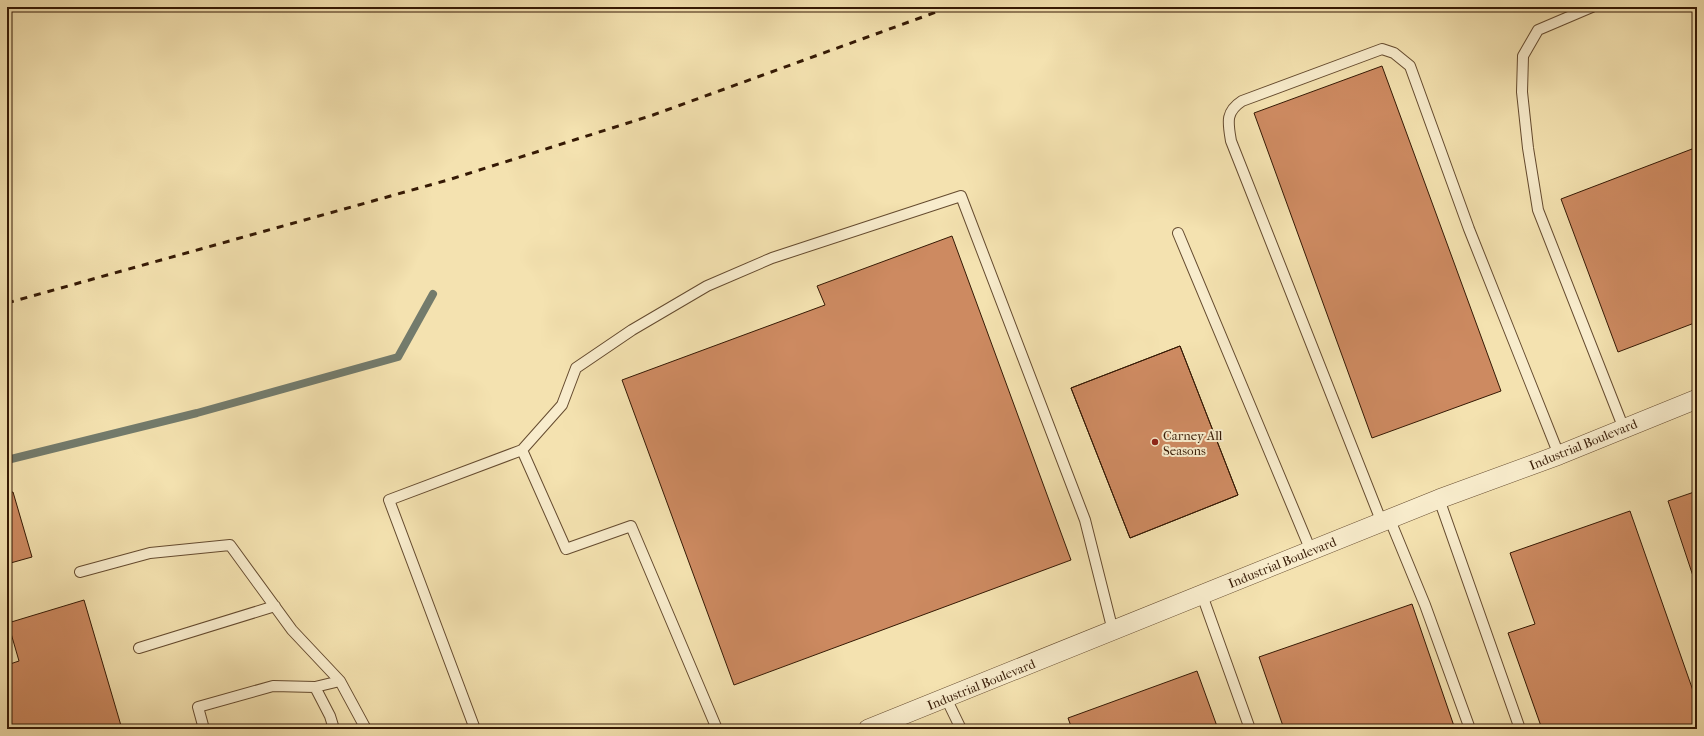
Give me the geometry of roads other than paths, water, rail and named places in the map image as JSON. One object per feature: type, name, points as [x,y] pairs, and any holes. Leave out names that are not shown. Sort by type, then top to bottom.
[{"type":"street","name":"Industrial Boulevard","points":[[868,729],[1386,522],[1439,499],[1559,455],[1697,399]]},
{"type":"lane","points":[[1592,7],[1538,30],[1524,56],[1522,92],[1528,148],[1538,210],[1624,429]]},
{"type":"lane","points":[[1470,729],[1425,605],[1386,522],[1231,141],[1228,122],[1233,107],[1242,100],[1382,49],[1394,53],[1410,66],[1469,229],[1559,455]]},
{"type":"lane","points":[[475,729],[389,500],[522,450],[562,405],[576,368],[632,330],[707,286],[772,258],[962,196],[1085,520],[1113,630]]},
{"type":"lane","points":[[1178,233],[1311,551]]},
{"type":"lane","points":[[522,450],[566,549],[630,526],[717,729]]},
{"type":"lane","points":[[1439,499],[1520,729]]},
{"type":"lane","points":[[80,572],[150,552],[230,545],[292,630],[340,681],[366,729]]},
{"type":"lane","points":[[1202,595],[1250,729]]},
{"type":"lane","points":[[139,648],[275,606]]},
{"type":"lane","points":[[204,729],[198,707],[273,686],[315,687],[340,681]]},
{"type":"lane","points":[[315,687],[330,716],[334,729]]},
{"type":"lane","points":[[946,698],[961,729]]},
{"type":"waterway","points":[[7,460],[197,413],[398,357],[433,294]]},
{"type":"railway","points":[[7,303],[448,180],[653,115],[950,7]]},
{"type":"place","name":"Carney All Seasons","points":[[1155,442]]}]
